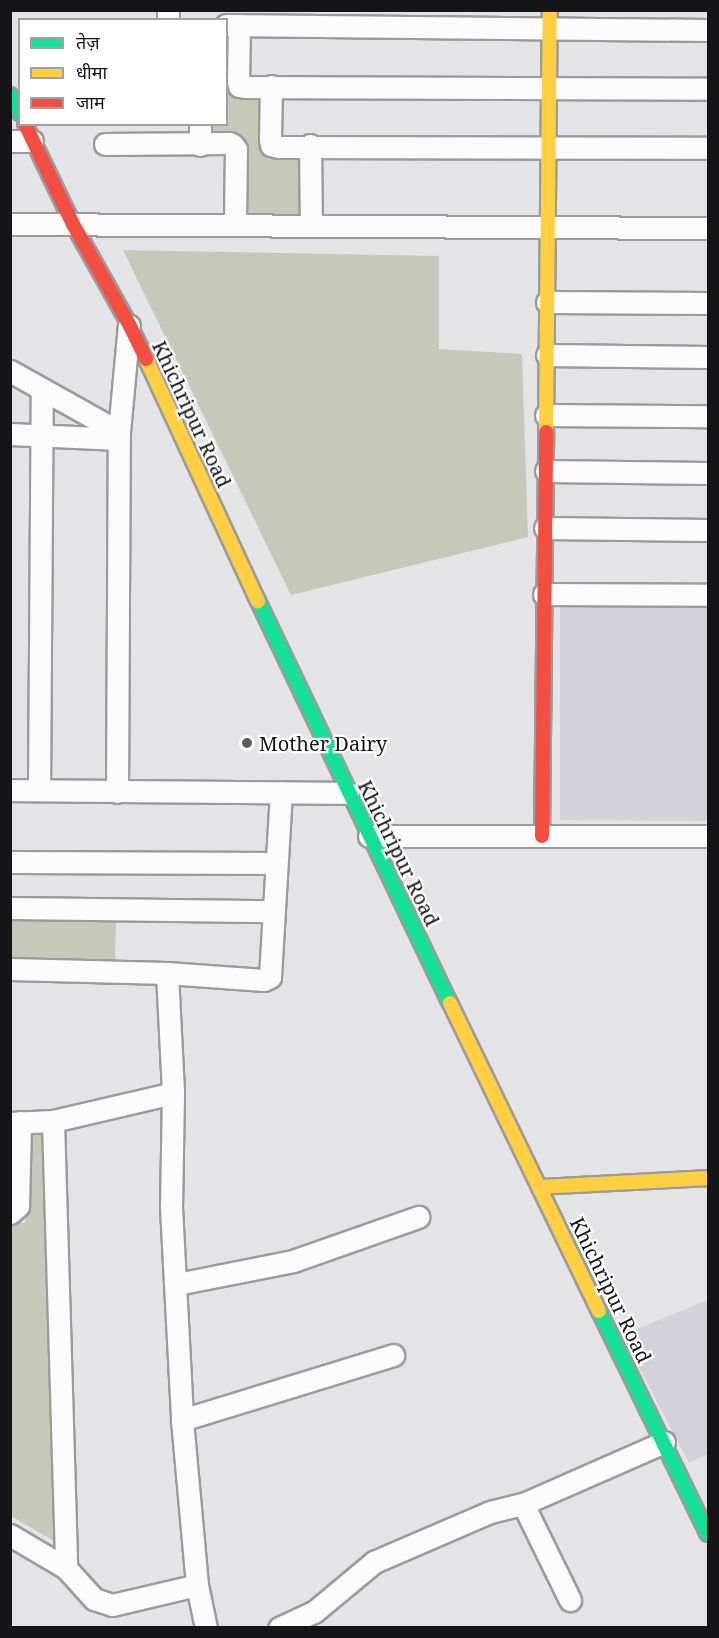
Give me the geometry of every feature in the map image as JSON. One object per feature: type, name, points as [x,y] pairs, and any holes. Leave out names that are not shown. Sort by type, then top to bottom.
[{"type":"main road","points":[[542,836],[550,20]]},
{"type":"main road","points":[[10,95],[18,109]]},
{"type":"main road","name":"Khichripur Road","points":[[29,133],[73,224],[129,324],[348,793],[708,1534]]},
{"type":"main road","points":[[539,1187],[708,1178]]},
{"type":"street","points":[[708,30],[550,20],[232,25],[239,86],[708,89]]},
{"type":"street","points":[[271,86],[271,145],[708,148]]},
{"type":"street","points":[[10,141],[29,133]]},
{"type":"street","points":[[105,144],[200,135],[229,143],[236,149],[235,225]]},
{"type":"street","points":[[310,146],[311,226]]},
{"type":"street","points":[[10,224],[708,228]]},
{"type":"street","points":[[547,302],[708,303]]},
{"type":"street","points":[[117,792],[119,435],[129,324]]},
{"type":"street","points":[[547,355],[708,357]]},
{"type":"street","points":[[10,371],[119,435]]},
{"type":"street","points":[[39,790],[42,390]]},
{"type":"street","points":[[546,415],[708,416]]},
{"type":"street","points":[[10,434],[119,435]]},
{"type":"street","points":[[546,471],[708,473]]},
{"type":"street","points":[[545,528],[708,530]]},
{"type":"street","points":[[544,594],[708,595]]},
{"type":"street","points":[[10,790],[348,793]]},
{"type":"street","points":[[10,969],[264,980],[270,977],[281,792]]},
{"type":"street","points":[[369,836],[708,836]]},
{"type":"street","points":[[10,862],[276,864]]},
{"type":"street","points":[[10,908],[274,911]]},
{"type":"street","points":[[167,974],[173,1093],[171,1207],[177,1284],[182,1420],[197,1585],[206,1628]]},
{"type":"street","points":[[10,1213],[18,1206],[15,1122],[53,1121],[173,1093]]},
{"type":"street","points":[[53,1121],[66,1568]]},
{"type":"street","points":[[177,1284],[293,1260],[418,1217]]},
{"type":"street","points":[[182,1420],[393,1355]]},
{"type":"street","points":[[279,1628],[317,1620],[374,1562],[490,1512],[523,1504],[664,1442]]},
{"type":"street","points":[[523,1504],[570,1600]]},
{"type":"street","points":[[10,1535],[66,1568],[94,1599],[112,1605],[197,1585]]},
{"type":"shaded area","points":[[560,603],[708,604],[708,821],[560,820]]},
{"type":"shaded area","points":[[708,1300],[708,1454],[689,1463],[622,1335]]},
{"type":"green space","points":[[228,32],[231,32],[232,94],[265,94],[266,153],[302,153],[303,215],[241,215],[239,138],[206,137],[206,126],[228,126]]},
{"type":"green space","points":[[123,250],[439,256],[439,349],[522,354],[528,537],[291,595]]},
{"type":"green space","points":[[11,914],[116,917],[115,967],[11,964]]},
{"type":"green space","points":[[25,1131],[47,1132],[54,1541],[11,1516],[11,1223],[25,1223]]},
{"type":"traffic: fast","points":[[10,95],[18,109]]},
{"type":"traffic: fast","points":[[258,601],[450,1003]]},
{"type":"traffic: fast","points":[[599,1311],[708,1534]]},
{"type":"traffic: slow","points":[[546,432],[550,10]]},
{"type":"traffic: slow","points":[[146,359],[258,601]]},
{"type":"traffic: slow","points":[[450,1003],[599,1311]]},
{"type":"traffic: slow","points":[[539,1187],[708,1178]]},
{"type":"traffic: jam","points":[[26,126],[73,224],[146,359]]},
{"type":"traffic: jam","points":[[542,836],[546,432]]},
{"type":"place","name":"Mother Dairy","points":[[247,743]]}]
